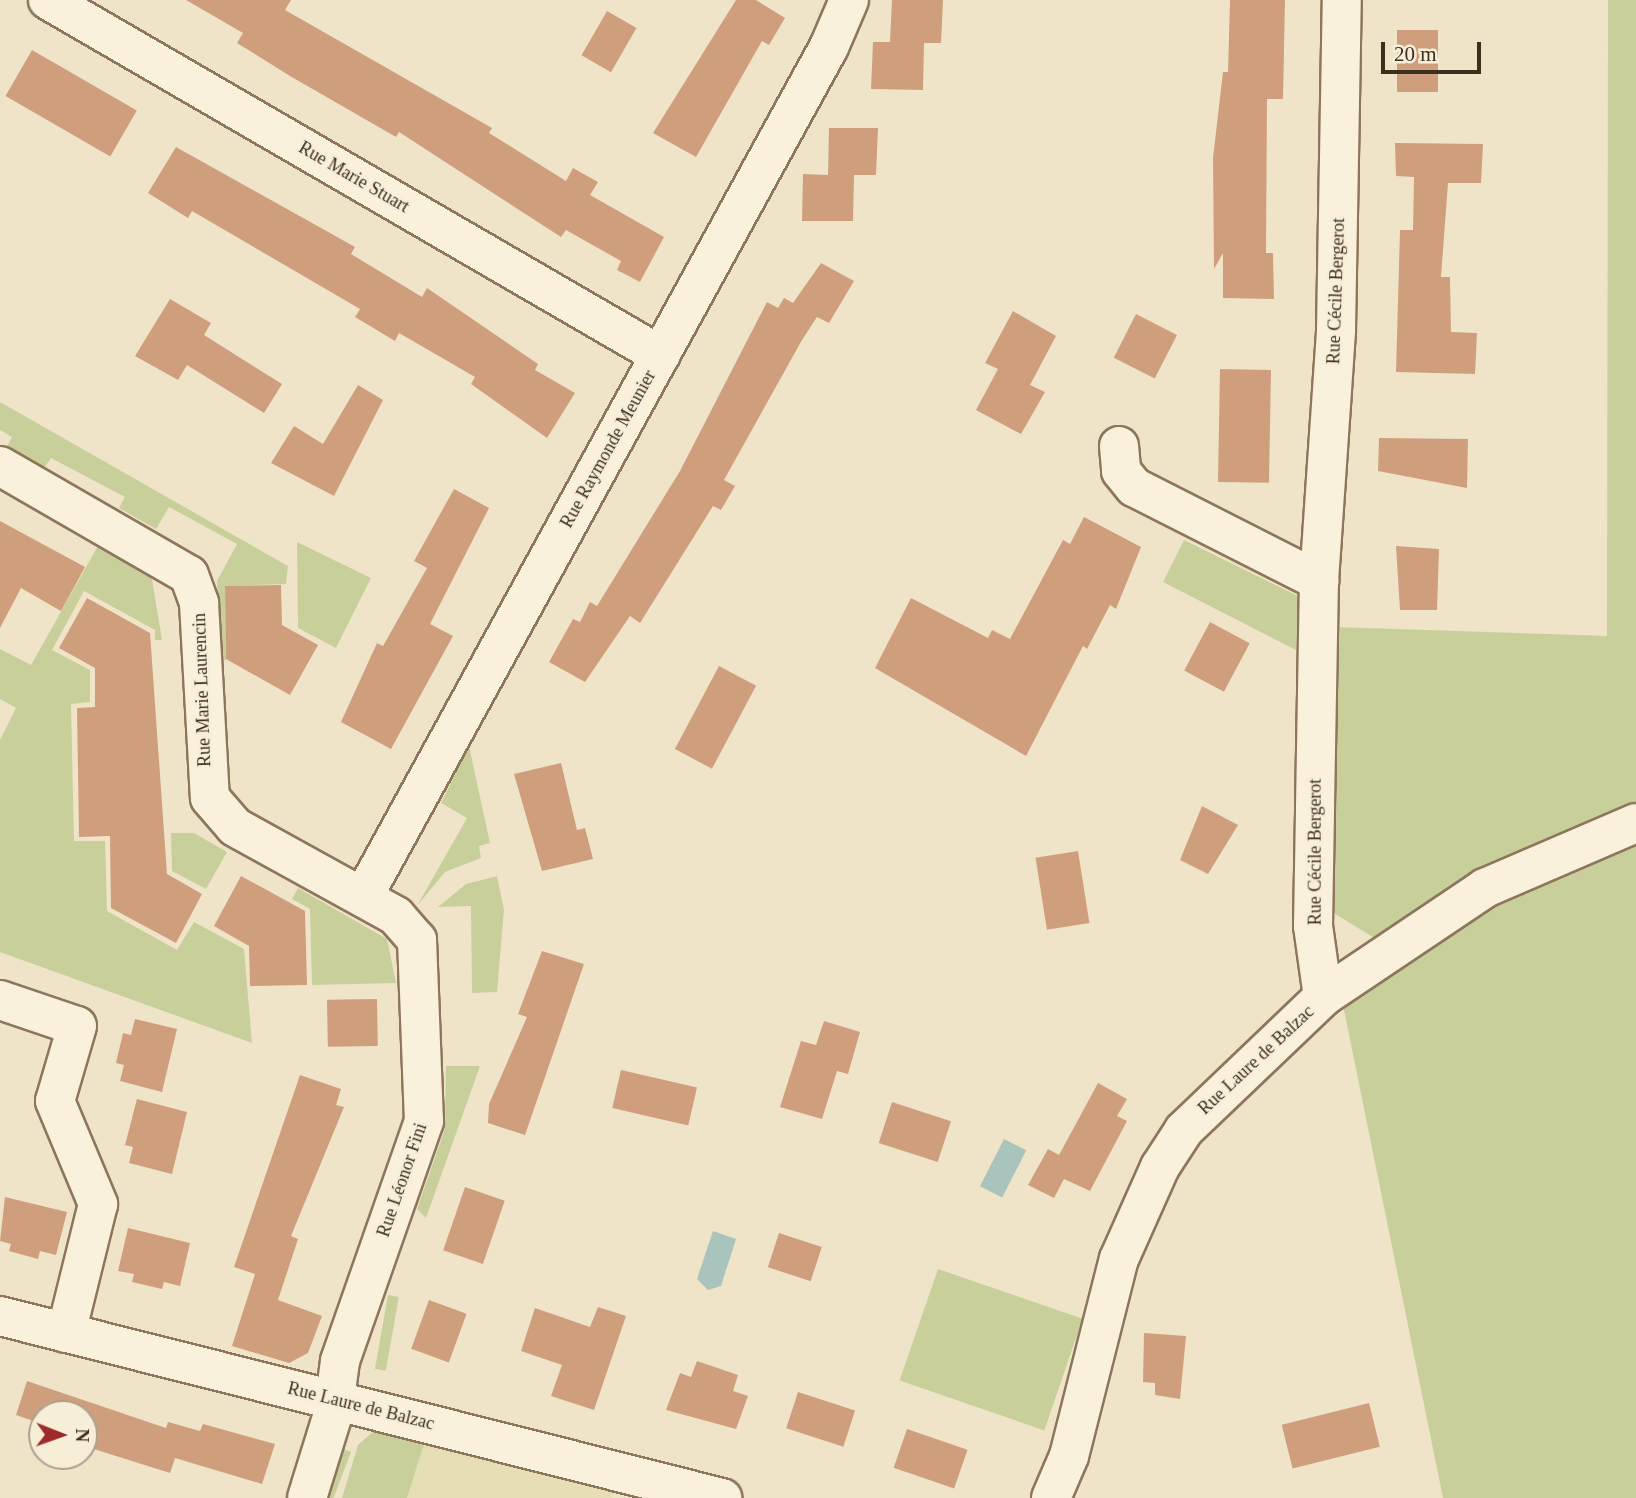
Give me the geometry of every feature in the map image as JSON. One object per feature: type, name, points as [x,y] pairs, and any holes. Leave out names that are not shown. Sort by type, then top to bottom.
[{"type":"street","name":"Rue Marie Stuart","points":[[48,0],[660,355]]},
{"type":"street","name":"Rue Raymonde Meunier","points":[[363,897],[660,355],[849,0]]},
{"type":"street","name":"Rue Cécile Bergerot","points":[[1323,997],[1313,926],[1319,581],[1336,330],[1342,0]]},
{"type":"street","points":[[1119,446],[1121,471],[1134,487],[1319,581]]},
{"type":"street","name":"Rue Marie Laurencin","points":[[0,466],[189,575],[199,603],[210,798],[235,827],[363,897]]},
{"type":"street","name":"Rue Laure de Balzac","points":[[1051,1498],[1069,1456],[1119,1259],[1160,1167],[1216,1095],[1323,997],[1485,888],[1636,823]]},
{"type":"street","name":"Rue Léonor Fini","points":[[307,1498],[336,1399],[340,1362],[424,1121],[417,940],[396,916],[363,897]]},
{"type":"street","points":[[0,1000],[76,1026],[55,1101],[98,1204],[66,1333]]},
{"type":"street","name":"Rue Laure de Balzac","points":[[0,1316],[722,1498]]},
{"type":"shaded area","points":[[425,1441],[613,1492],[612,1498],[407,1498]]},
{"type":"green space","points":[[1608,0],[1636,0],[1636,808],[1386,945],[1327,909],[1335,627],[1607,636]]},
{"type":"green space","points":[[0,402],[288,566],[286,584],[225,586],[226,659],[221,663],[217,581],[237,544],[169,507],[156,529],[119,508],[125,497],[51,458],[44,468],[6,448],[12,437],[0,430]]},
{"type":"green space","points":[[1184,540],[1300,597],[1296,650],[1163,582]]},
{"type":"green space","points":[[297,542],[371,578],[336,648],[298,628]]},
{"type":"green space","points":[[99,544],[151,573],[162,640],[155,640],[155,630],[84,591],[52,650],[90,670],[90,702],[71,704],[74,841],[105,841],[107,911],[177,950],[194,922],[244,949],[252,1043],[0,952],[0,740],[16,708],[0,699],[0,649],[31,665]]},
{"type":"green space","points":[[469,746],[490,843],[479,846],[481,858],[445,872],[417,906],[467,818],[441,803]]},
{"type":"green space","points":[[1636,832],[1636,1498],[1443,1498],[1342,1000],[1427,938]]},
{"type":"green space","points":[[171,833],[194,833],[227,852],[206,889],[172,871]]},
{"type":"green space","points":[[497,876],[504,910],[497,992],[472,993],[471,906],[438,907],[466,884]]},
{"type":"green space","points":[[298,888],[387,939],[396,983],[312,985],[310,909],[292,899]]},
{"type":"green space","points":[[446,1066],[480,1066],[426,1218],[417,1209],[445,1129]]},
{"type":"green space","points":[[938,1269],[1083,1319],[1044,1430],[900,1381]]},
{"type":"green space","points":[[388,1295],[399,1297],[386,1371],[375,1369]]},
{"type":"green space","points":[[376,1429],[425,1441],[407,1498],[342,1498],[358,1445]]},
{"type":"green space","points":[[338,1447],[351,1452],[333,1498],[319,1496]]},
{"type":"water","points":[[1004,1139],[1026,1150],[1002,1198],[980,1186]]},
{"type":"water","points":[[713,1231],[736,1239],[721,1286],[708,1290],[697,1279]]},
{"type":"building","points":[[186,0],[291,0],[285,10],[492,128],[489,133],[566,181],[573,168],[598,182],[590,195],[664,237],[640,282],[617,270],[621,261],[566,230],[561,237],[399,132],[396,137],[290,76],[237,43],[243,33]]},
{"type":"building","points":[[736,0],[756,0],[785,18],[769,45],[762,41],[696,157],[653,133]]},
{"type":"building","points":[[892,0],[943,0],[941,43],[924,43],[923,90],[871,89],[873,42],[890,42]]},
{"type":"building","points":[[1230,0],[1285,0],[1283,99],[1267,99],[1266,253],[1273,253],[1274,299],[1223,298],[1223,253],[1214,269],[1213,158],[1223,72],[1228,72]]},
{"type":"building","points":[[607,11],[636,28],[611,72],[582,55]]},
{"type":"building","points":[[1397,30],[1438,30],[1438,92],[1397,92]]},
{"type":"building","points":[[32,50],[137,110],[110,156],[6,96]]},
{"type":"building","points":[[829,128],[878,128],[876,175],[854,175],[853,221],[802,221],[803,174],[828,175]]},
{"type":"building","points":[[1395,143],[1483,144],[1481,183],[1448,183],[1441,277],[1450,277],[1451,332],[1477,333],[1475,374],[1396,372],[1400,230],[1413,230],[1414,177],[1396,176]]},
{"type":"building","points":[[176,147],[355,247],[351,254],[422,297],[427,288],[538,364],[535,370],[575,393],[547,438],[471,384],[475,377],[399,333],[395,341],[355,317],[360,309],[192,211],[188,218],[148,193]]},
{"type":"building","points":[[821,263],[854,281],[829,323],[817,317],[802,340],[724,480],[735,486],[721,510],[713,506],[640,623],[630,616],[585,682],[549,662],[573,619],[580,622],[590,602],[597,606],[680,471],[767,302],[778,308],[784,298],[793,303]]},
{"type":"building","points":[[170,299],[211,323],[204,335],[282,384],[264,413],[187,365],[178,380],[135,356]]},
{"type":"building","points":[[1013,311],[1056,336],[1030,385],[1045,392],[1021,434],[976,410],[998,369],[985,363]]},
{"type":"building","points":[[1136,314],[1177,335],[1155,379],[1114,358]]},
{"type":"building","points":[[1220,369],[1271,370],[1269,483],[1218,482]]},
{"type":"building","points":[[358,385],[383,400],[334,496],[271,463],[294,426],[323,444]]},
{"type":"building","points":[[1379,438],[1468,439],[1467,488],[1378,471]]},
{"type":"building","points":[[454,489],[489,508],[430,624],[453,636],[391,749],[341,722],[377,643],[383,646],[427,568],[414,561]]},
{"type":"building","points":[[1084,517],[1141,547],[1116,609],[1110,605],[1087,649],[1083,646],[1026,756],[875,668],[911,598],[988,638],[992,630],[1010,639],[1063,540],[1070,544]]},
{"type":"building","points":[[0,521],[85,567],[61,611],[21,588],[0,628]]},
{"type":"building","points":[[1396,546],[1439,549],[1437,610],[1400,610]]},
{"type":"building","points":[[281,585],[282,625],[318,645],[290,695],[226,659],[225,586]]},
{"type":"building","points":[[87,598],[150,633],[167,874],[202,894],[176,943],[111,908],[110,836],[79,837],[77,708],[95,707],[95,668],[59,648]]},
{"type":"building","points":[[1210,622],[1250,643],[1224,692],[1184,671]]},
{"type":"building","points":[[719,666],[756,686],[712,769],[675,749]]},
{"type":"building","points":[[561,763],[577,830],[585,828],[593,859],[542,871],[514,774]]},
{"type":"building","points":[[1202,806],[1238,825],[1208,874],[1180,860]]},
{"type":"building","points":[[1078,851],[1089,923],[1047,930],[1036,858]]},
{"type":"building","points":[[241,876],[305,911],[307,985],[250,986],[249,946],[214,926]]},
{"type":"building","points":[[542,951],[584,964],[525,1135],[488,1123],[489,1104],[527,1017],[518,1014]]},
{"type":"building","points":[[377,999],[378,1046],[328,1047],[327,1000]]},
{"type":"building","points":[[135,1019],[177,1029],[162,1092],[120,1081],[124,1065],[116,1063],[123,1033],[131,1035]]},
{"type":"building","points":[[824,1021],[860,1032],[848,1074],[837,1071],[822,1119],[780,1107],[801,1041],[816,1045]]},
{"type":"building","points":[[621,1070],[697,1088],[688,1126],[612,1108]]},
{"type":"building","points":[[300,1075],[341,1089],[336,1105],[344,1107],[291,1236],[298,1239],[278,1300],[322,1316],[308,1353],[289,1363],[232,1346],[255,1274],[234,1267]]},
{"type":"building","points":[[1098,1083],[1127,1099],[1117,1116],[1127,1121],[1090,1191],[1064,1179],[1054,1198],[1028,1185],[1048,1149],[1059,1155]]},
{"type":"building","points":[[137,1099],[187,1112],[172,1174],[129,1163],[133,1147],[125,1145]]},
{"type":"building","points":[[892,1102],[951,1121],[938,1162],[879,1143]]},
{"type":"building","points":[[465,1187],[505,1201],[483,1264],[443,1250]]},
{"type":"building","points":[[5,1197],[67,1212],[56,1255],[40,1251],[38,1259],[9,1251],[11,1244],[0,1241]]},
{"type":"building","points":[[128,1228],[190,1243],[180,1286],[164,1282],[162,1289],[132,1282],[134,1274],[118,1271]]},
{"type":"building","points":[[779,1233],[822,1247],[811,1281],[768,1267]]},
{"type":"building","points":[[429,1300],[467,1314],[449,1363],[411,1349]]},
{"type":"building","points":[[598,1307],[626,1316],[594,1410],[551,1396],[562,1365],[521,1351],[535,1308],[590,1327]]},
{"type":"building","points":[[1144,1333],[1186,1336],[1180,1399],[1155,1395],[1155,1383],[1143,1382]]},
{"type":"building","points":[[697,1361],[738,1375],[733,1391],[748,1396],[736,1429],[666,1410],[680,1373],[691,1377]]},
{"type":"building","points":[[27,1381],[83,1400],[28,1400],[28,1419],[16,1415]]},
{"type":"building","points":[[798,1392],[855,1411],[843,1447],[786,1428]]},
{"type":"building","points":[[1369,1403],[1380,1447],[1293,1468],[1282,1425]]},
{"type":"building","points":[[98,1405],[166,1428],[168,1422],[200,1431],[203,1424],[275,1444],[262,1484],[175,1458],[170,1473],[98,1450]]},
{"type":"building","points":[[907,1429],[968,1450],[954,1489],[894,1468]]}]
